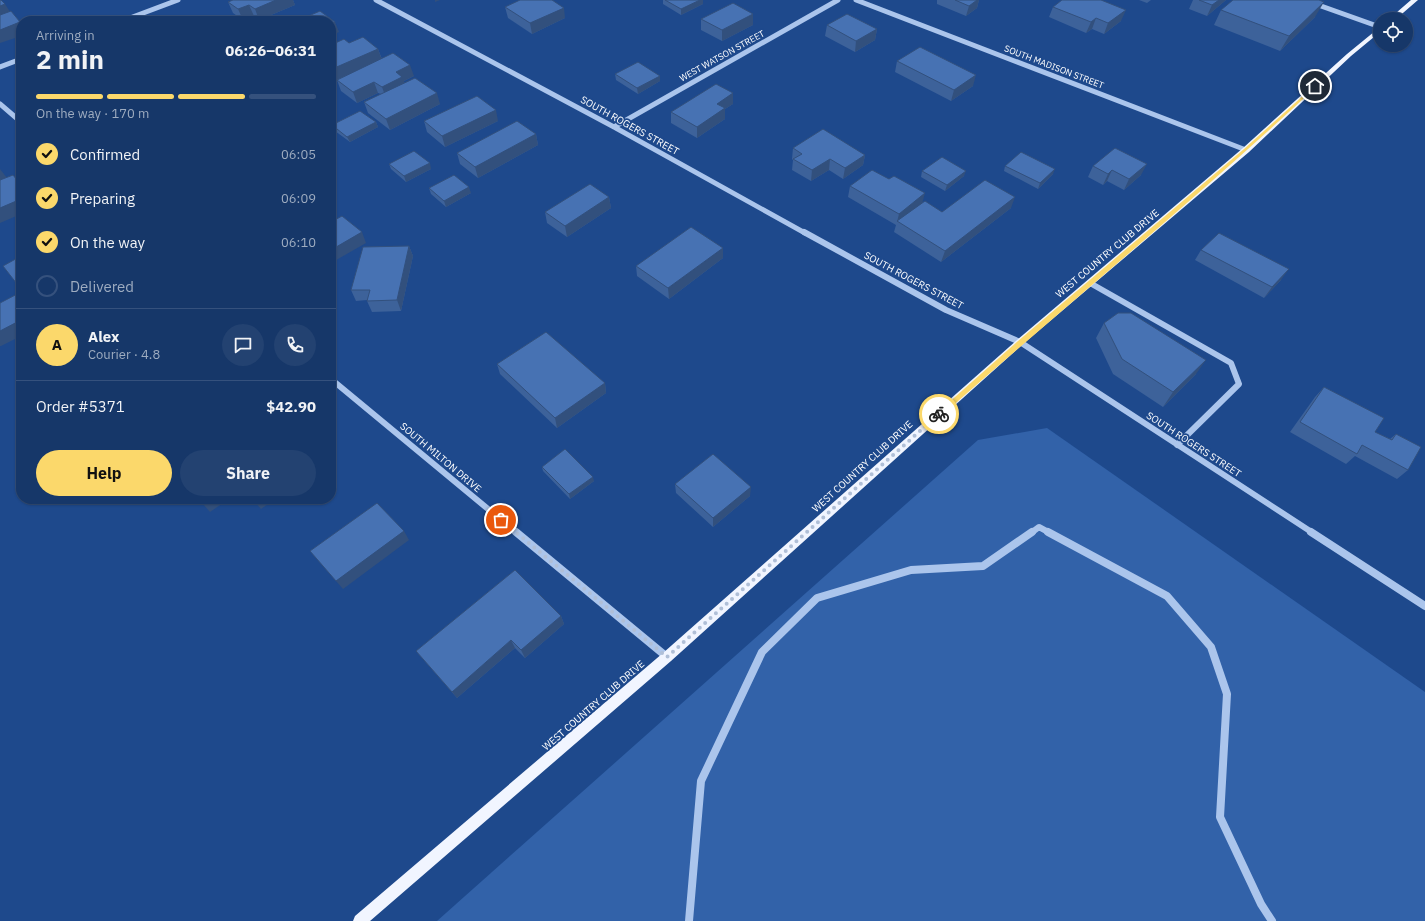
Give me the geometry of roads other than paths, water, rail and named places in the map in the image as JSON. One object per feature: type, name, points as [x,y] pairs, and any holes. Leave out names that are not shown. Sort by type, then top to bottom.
[{"type":"main road","points":[[1400,12],[1415,0]]},
{"type":"main road","name":"WEST COUNTRY CLUB DRIVE","points":[[360,921],[667,657],[1020,342],[1246,150],[1373,34]]},
{"type":"street","points":[[135,16],[178,0]]},
{"type":"street","name":"SOUTH ROGERS STREET","points":[[376,0],[614,127],[946,310],[1020,342],[1425,606]]},
{"type":"street","name":"WEST WATSON STREET","points":[[614,127],[838,0]]},
{"type":"street","name":"SOUTH MADISON STREET","points":[[856,0],[1246,150]]},
{"type":"street","points":[[1304,0],[1373,25]]},
{"type":"street","points":[[0,66],[16,61]]},
{"type":"street","points":[[0,104],[16,118]]},
{"type":"street","points":[[1090,283],[1231,363],[1239,384],[1177,445]]},
{"type":"street","name":"SOUTH MILTON DRIVE","points":[[336,383],[667,657]]},
{"type":"street","points":[[689,921],[701,782],[762,652],[817,598],[911,570],[983,566],[1039,527],[1167,596],[1210,647],[1227,694],[1220,817],[1260,904],[1272,921]]}]
